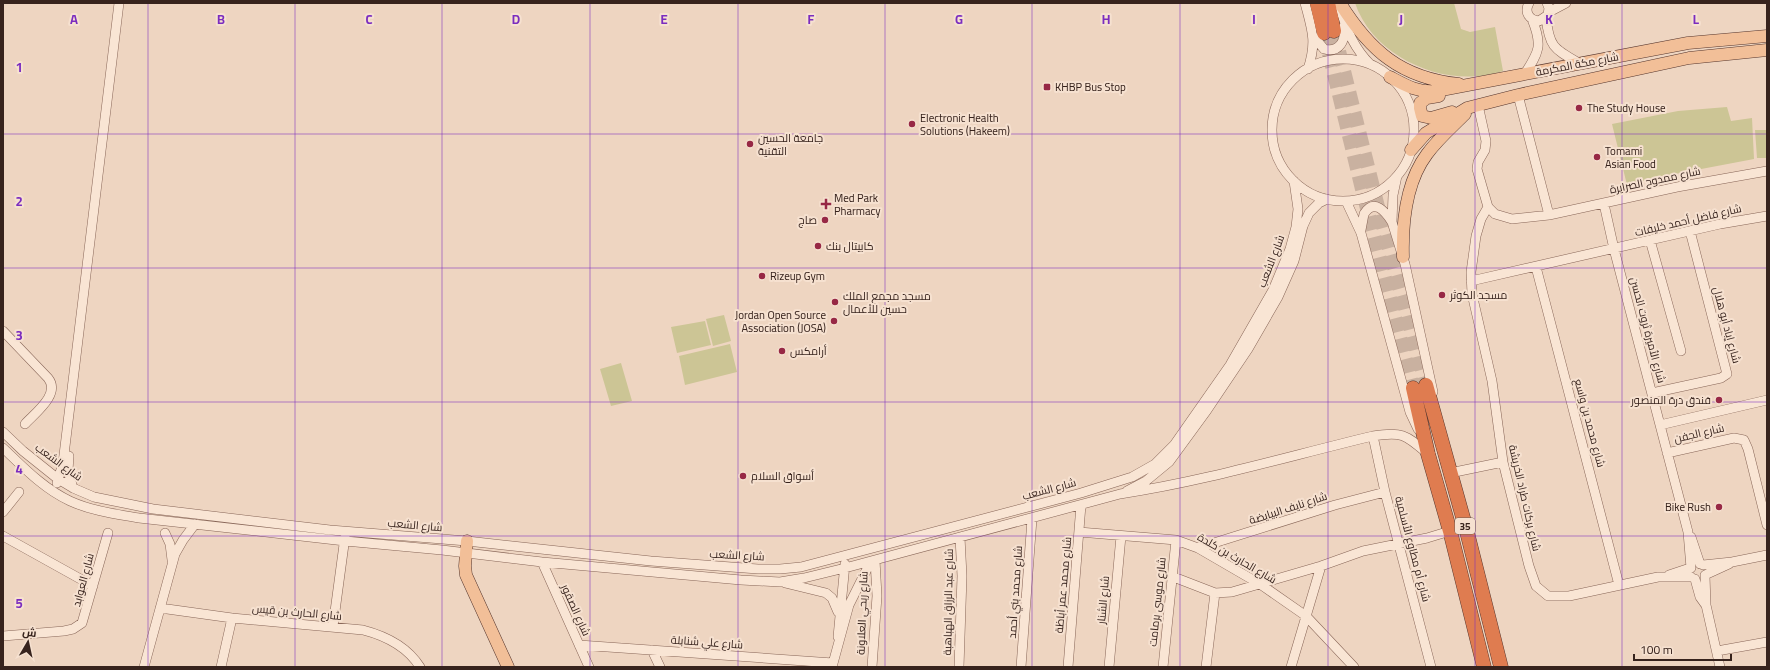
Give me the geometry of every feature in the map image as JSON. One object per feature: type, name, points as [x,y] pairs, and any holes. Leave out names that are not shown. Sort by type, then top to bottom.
[{"type":"highway","points":[[1316,3],[1329,30]]},
{"type":"highway","points":[[1328,3],[1329,30]]},
{"type":"highway","name":"35","points":[[1484,667],[1446,533],[1424,437],[1419,387],[1439,433],[1501,667]]},
{"type":"main road","points":[[1340,3],[1370,43],[1393,62],[1412,73],[1431,79],[1470,85]]},
{"type":"main road","name":"شارع مكة المكرمة","points":[[1390,77],[1408,87],[1427,92],[1497,81],[1579,63],[1688,43],[1767,36]]},
{"type":"main road","name":"شارع مكة المكرمة","points":[[1411,150],[1426,134],[1473,106],[1518,94],[1689,58],[1767,50]]},
{"type":"main road","points":[[1473,106],[1431,118],[1422,116],[1420,103],[1427,98],[1497,81]]},
{"type":"main road","points":[[1403,257],[1402,234],[1407,203],[1421,162],[1434,145],[1473,106]]},
{"type":"main road","points":[[466,547],[466,575],[508,667]]},
{"type":"street","points":[[54,492],[62,468],[65,447],[119,3]]},
{"type":"street","points":[[73,488],[69,477],[68,465],[124,3]]},
{"type":"street","points":[[1305,3],[1329,30],[1371,65],[1390,77],[1407,98],[1412,111],[1414,137],[1411,150],[1396,179],[1393,195],[1392,222]]},
{"type":"street","points":[[1308,69],[1313,51],[1329,30],[1340,3]]},
{"type":"street","points":[[1532,19],[1539,21],[1547,11],[1566,3]]},
{"type":"street","points":[[1524,75],[1537,56],[1538,49],[1537,31],[1532,19],[1527,13],[1528,4]]},
{"type":"street","points":[[1547,11],[1548,37],[1552,45],[1560,53],[1579,63]]},
{"type":"street","points":[[1371,65],[1360,62],[1339,60],[1328,61],[1308,69],[1295,78],[1284,92],[1273,118],[1273,140],[1275,150],[1284,169],[1294,181],[1311,193],[1327,199],[1346,201],[1366,197],[1376,193],[1389,184],[1400,172]]},
{"type":"street","points":[[1518,94],[1549,215]]},
{"type":"street","points":[[1473,106],[1486,141],[1485,150],[1478,162],[1477,169],[1488,207]]},
{"type":"street","name":"شارع ممدوح الصرايرة","points":[[1488,207],[1495,214],[1512,219],[1549,215],[1604,204],[1677,186],[1767,171]]},
{"type":"street","name":"شارع الشعب","points":[[3,432],[58,479],[73,488],[94,497],[152,509],[466,547],[758,569],[801,567],[845,557],[1068,497],[1132,477],[1155,464],[1174,445],[1230,365],[1273,290],[1290,249],[1296,227],[1298,204],[1294,181]]},
{"type":"street","name":"شارع الشعب","points":[[1120,494],[1146,481],[1169,462],[1207,410],[1248,349],[1281,291],[1294,261],[1309,213],[1319,203],[1327,199]]},
{"type":"street","points":[[1346,201],[1361,233],[1410,412],[1416,426],[1424,437]]},
{"type":"street","name":"شارع الأميرة ثروت الحسن","points":[[1604,204],[1614,249],[1688,532],[1692,573],[1700,597],[1706,605]]},
{"type":"street","points":[[1361,233],[1364,214],[1371,208],[1376,207],[1384,209],[1392,222],[1403,257],[1439,417],[1439,433]]},
{"type":"street","name":"شارع بركات طراد الخريشة","points":[[1488,207],[1481,220],[1476,236],[1471,281],[1472,294],[1492,381],[1503,462],[1533,580],[1541,592],[1548,596],[1569,596],[1666,577],[1675,572],[1692,573]]},
{"type":"street","name":"شارع فاضل أحمد خليفات","points":[[1614,249],[1720,224],[1767,216]]},
{"type":"street","name":"شارع إياد أبو هلال","points":[[1652,393],[1720,378],[1727,374],[1690,231]]},
{"type":"street","points":[[1650,240],[1681,351]]},
{"type":"street","points":[[1471,281],[1614,249]]},
{"type":"street","name":"شارع محمد بن واسع","points":[[1536,267],[1619,585]]},
{"type":"street","points":[[3,331],[52,382],[53,388],[51,396],[25,424]]},
{"type":"street","points":[[1660,425],[1767,400]]},
{"type":"street","name":"شارع الشعب","points":[[3,448],[30,473],[54,492],[71,501],[112,513],[163,521],[345,541],[406,546],[466,547],[542,562],[741,580],[780,582],[845,568],[1032,519],[1120,494],[1189,482],[1373,436],[1400,434],[1407,436],[1428,454]]},
{"type":"street","name":"شارع أم مطاوع الأسلمية","points":[[1373,436],[1385,492],[1431,667]]},
{"type":"street","name":"شارع الجفن","points":[[1667,453],[1734,438],[1744,440],[1748,449],[1767,525]]},
{"type":"street","points":[[1450,473],[1503,462]]},
{"type":"street","points":[[3,512],[19,492]]},
{"type":"street","name":"شارع نايف البيايضة","points":[[1198,548],[1336,505],[1385,492]]},
{"type":"street","name":"شارع محمد عمر أباظة","points":[[1068,667],[1081,505]]},
{"type":"street","points":[[1001,514],[1005,515],[1007,519],[1007,523],[1004,526]]},
{"type":"street","name":"شارع محمد بني أحمد","points":[[1021,667],[1032,519]]},
{"type":"street","points":[[144,667],[172,562],[178,547],[195,524]]},
{"type":"street","points":[[333,626],[346,532]]},
{"type":"street","name":"شارع الحارث بن كلدة","points":[[1079,532],[1176,540],[1198,548],[1260,584],[1306,616],[1354,667]]},
{"type":"street","name":"شارع الأميرة ثروت الحسن","points":[[1688,532],[1693,540],[1702,565]]},
{"type":"street","name":"شارع العوابد","points":[[3,636],[55,633],[73,630],[82,623],[108,533]]},
{"type":"street","points":[[165,533],[170,544],[172,562]]},
{"type":"street","points":[[1171,576],[1215,593],[1232,592],[1321,566],[1364,551],[1446,533]]},
{"type":"street","points":[[3,536],[93,586]]},
{"type":"street","name":"شارع الشنار","points":[[1109,667],[1121,536]]},
{"type":"street","name":"شارع عبد الرزاق الهباهبة","points":[[958,667],[962,576],[960,538]]},
{"type":"street","name":"شارع موسى برمامت","points":[[1162,667],[1176,540]]},
{"type":"street","points":[[1732,562],[1702,579],[1692,573],[1695,564],[1702,565],[1732,562],[1767,555]]},
{"type":"street","points":[[838,643],[839,615],[845,557]]},
{"type":"street","points":[[832,665],[854,594],[873,560]]},
{"type":"street","name":"شارع ربحي العلاونة","points":[[872,667],[876,596],[873,560]]},
{"type":"street","name":"شارع الصقور","points":[[542,562],[589,667]]},
{"type":"street","points":[[1702,565],[1706,570],[1705,576]]},
{"type":"street","points":[[1291,667],[1321,566]]},
{"type":"street","name":"شارع الأميرة ثروت الحسن","points":[[1705,576],[1706,605],[1720,667]]},
{"type":"street","points":[[780,582],[826,594],[832,598],[839,615]]},
{"type":"street","points":[[1206,667],[1215,593]]},
{"type":"street","name":"شارع الحارث بن قيس","points":[[160,608],[232,618],[333,626],[363,630],[386,637],[409,652],[420,667]]},
{"type":"street","points":[[221,667],[232,618]]},
{"type":"street","points":[[1717,651],[1767,642]]},
{"type":"street","name":"شارع علي شنابلة","points":[[579,645],[652,650],[767,663],[832,665]]},
{"type":"street","points":[[652,650],[660,667]]},
{"type":"shaded area","points":[[1355,3],[1454,3],[1461,29],[1470,32],[1495,27],[1503,71],[1482,76],[1459,76],[1437,73],[1416,65],[1396,54],[1378,40],[1365,23]]},
{"type":"shaded area","points":[[1727,107],[1731,121],[1752,118],[1754,159],[1659,177],[1627,185],[1612,124],[1678,111]]},
{"type":"shaded area","points":[[1755,130],[1767,130],[1767,158],[1757,158]]},
{"type":"shaded area","points":[[724,315],[731,341],[713,346],[706,319]]},
{"type":"shaded area","points":[[705,321],[711,345],[677,353],[671,327]]},
{"type":"shaded area","points":[[730,344],[737,372],[685,385],[679,356]]},
{"type":"shaded area","points":[[621,363],[632,401],[611,406],[600,369]]},
{"type":"tunnel","points":[[1334,31],[1381,219],[1426,385]]},
{"type":"tunnel","points":[[1324,33],[1413,388]]},
{"type":"place","name":"KHBP Bus Stop","points":[[1047,87]]},
{"type":"place","name":"The Study House","points":[[1579,108]]},
{"type":"place","name":"Electronic Health Solutions (Hakeem)","points":[[912,124]]},
{"type":"place","name":"جامعة الحسين التقنية","points":[[750,144]]},
{"type":"place","name":"Tomami Asian Food","points":[[1597,157]]},
{"type":"place","name":"Med Park Pharmacy","points":[[826,204]]},
{"type":"place","name":"صاج","points":[[825,220]]},
{"type":"place","name":"كابيتال بنك","points":[[818,246]]},
{"type":"place","name":"Rizeup Gym","points":[[762,276]]},
{"type":"place","name":"مسجد الكوثر","points":[[1442,295]]},
{"type":"place","name":"مسجد مجمع الملك حسين للأعمال","points":[[835,302]]},
{"type":"place","name":"Jordan Open Source Association (JOSA)","points":[[834,321]]},
{"type":"place","name":"أرامكس","points":[[782,351]]},
{"type":"place","name":"فندق درة المنصور","points":[[1719,400]]},
{"type":"place","name":"أسواق السلام","points":[[743,476]]},
{"type":"place","name":"Bike Rush","points":[[1719,507]]}]
